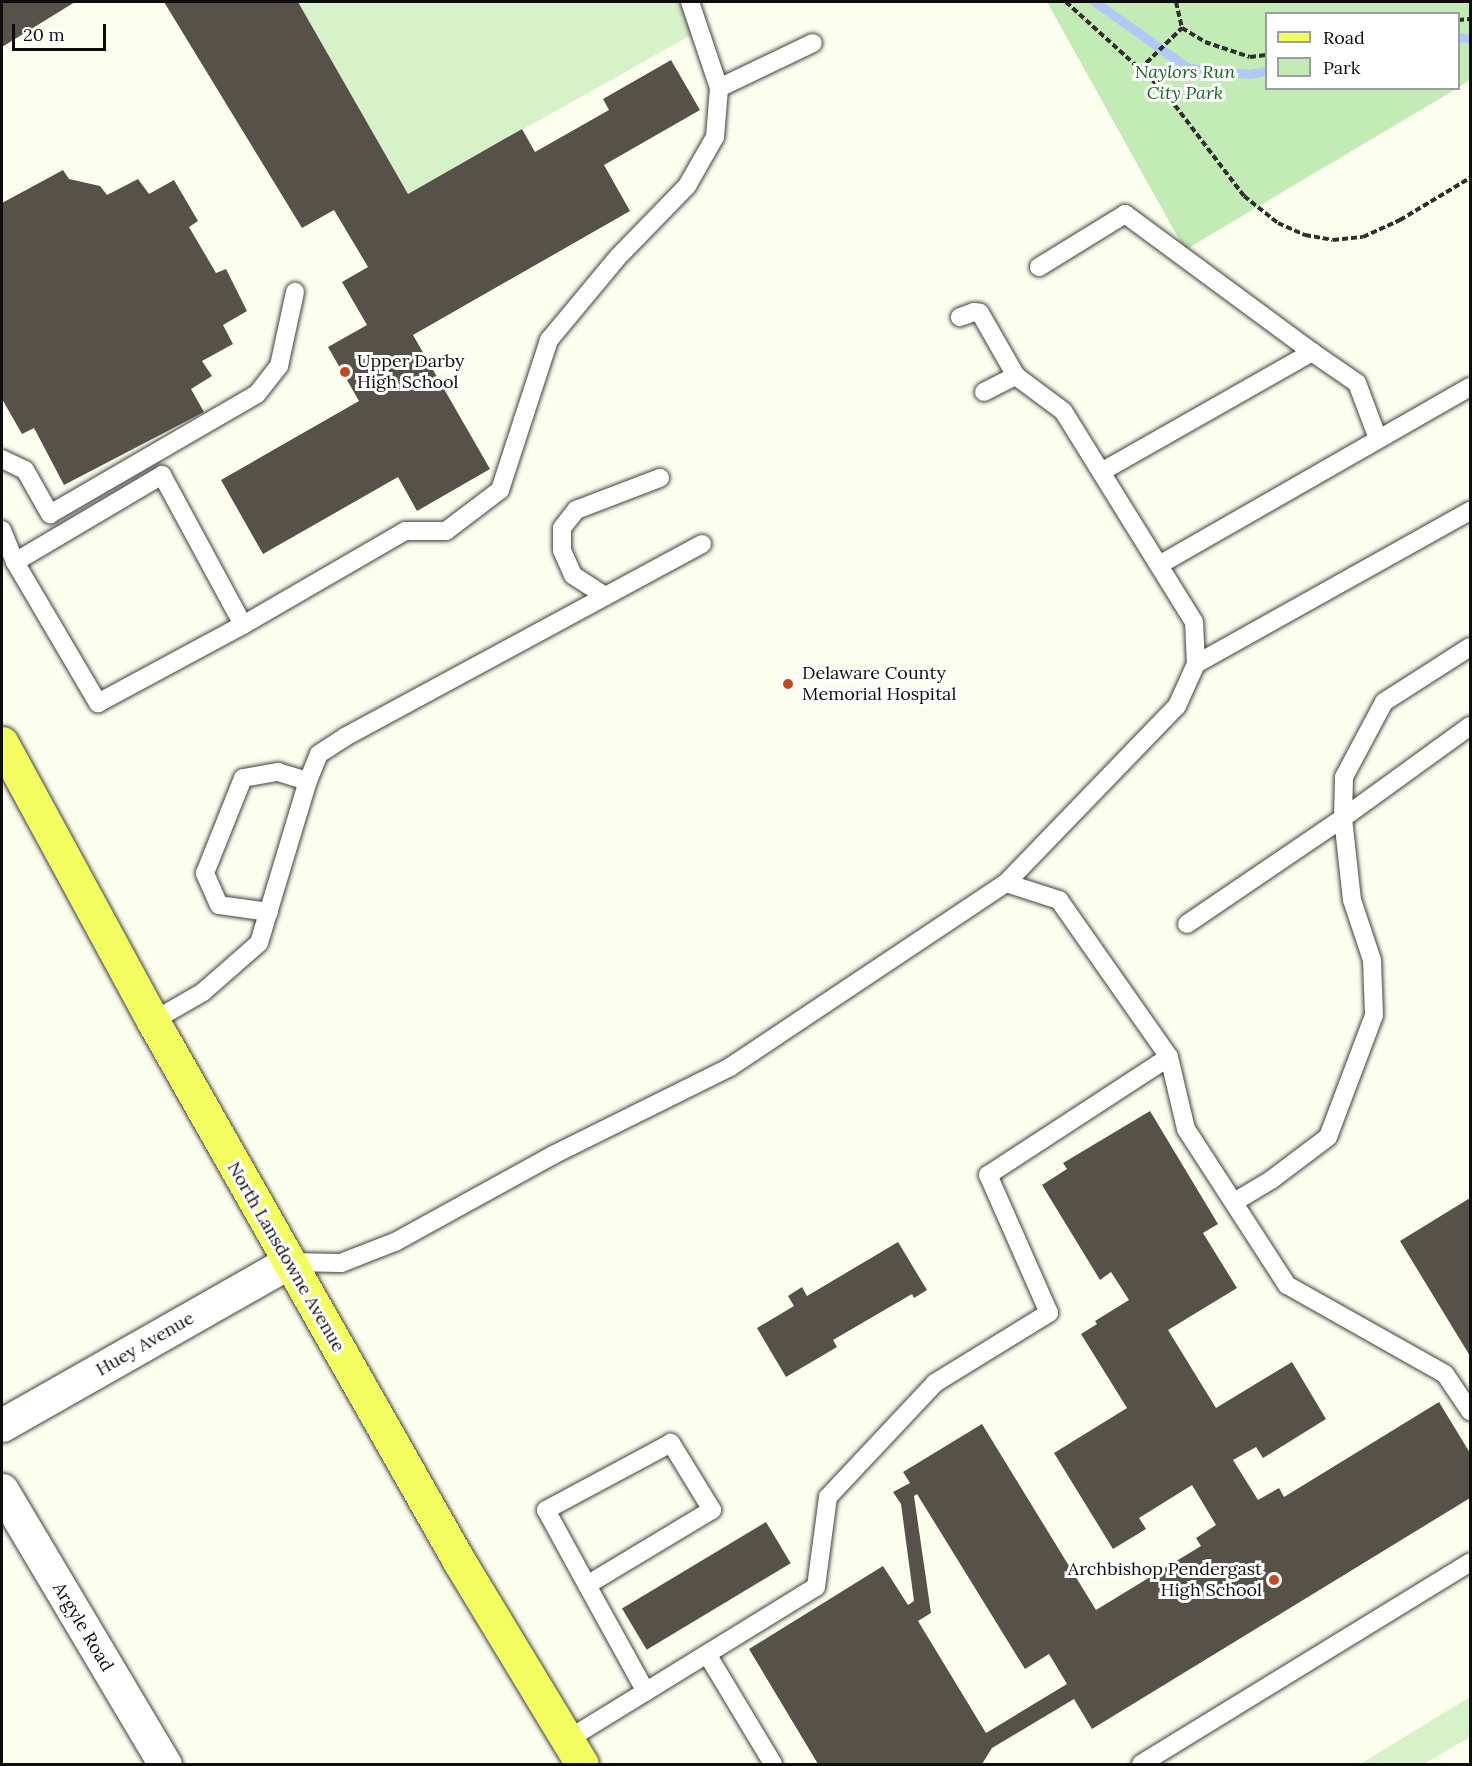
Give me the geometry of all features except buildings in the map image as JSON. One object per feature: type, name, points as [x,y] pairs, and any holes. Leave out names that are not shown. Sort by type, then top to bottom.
[{"type":"main road","name":"North Lansdowne Avenue","points":[[2,742],[153,1021],[289,1262],[459,1561],[575,1752]]},
{"type":"street","name":"Huey Avenue","points":[[2,1425],[289,1262]]},
{"type":"street","name":"Argyle Road","points":[[2,1490],[165,1764]]},
{"type":"lane","points":[[2,530],[15,562],[98,703],[243,625],[405,531],[446,531],[500,490],[549,340],[618,257],[687,186],[715,137],[719,88],[690,2]]},
{"type":"lane","points":[[719,88],[813,43]]},
{"type":"lane","points":[[1039,267],[1125,214],[1311,352],[1357,383],[1378,439]]},
{"type":"lane","points":[[2,459],[25,470],[50,514],[257,394],[279,366],[295,292]]},
{"type":"lane","points":[[289,1262],[341,1263],[395,1242],[553,1155],[730,1066],[1006,883],[1177,706],[1196,664],[1194,622],[1063,411],[1016,376],[980,313],[974,312],[960,317]]},
{"type":"lane","points":[[1101,472],[1311,352]]},
{"type":"lane","points":[[984,392],[1016,376]]},
{"type":"lane","points":[[1159,565],[1470,387]]},
{"type":"lane","points":[[15,562],[162,475],[243,625]]},
{"type":"lane","points":[[605,596],[573,575],[562,550],[562,528],[576,510],[660,478]]},
{"type":"lane","points":[[1196,664],[1470,511]]},
{"type":"lane","points":[[153,1021],[203,992],[259,943],[308,780],[319,754],[345,737],[702,544]]},
{"type":"lane","points":[[1236,1202],[1271,1180],[1328,1137],[1374,1015],[1372,960],[1352,900],[1343,818],[1344,777],[1384,702],[1470,647]]},
{"type":"lane","points":[[1187,924],[1343,818],[1470,726]]},
{"type":"lane","points":[[269,912],[219,904],[205,873],[243,778],[278,772],[308,780]]},
{"type":"lane","points":[[1006,883],[1059,900],[1169,1057],[1186,1128],[1236,1202],[1287,1285],[1445,1374],[1470,1411]]},
{"type":"lane","points":[[575,1752],[646,1692],[816,1587],[828,1497],[935,1383],[1049,1313],[988,1175],[1169,1057]]},
{"type":"lane","points":[[587,1585],[712,1510],[671,1443],[546,1510],[587,1585],[646,1692]]},
{"type":"lane","points":[[1141,1764],[1470,1562]]},
{"type":"lane","points":[[707,1654],[773,1764]]},
{"type":"path","points":[[1066,2],[1164,91],[1244,196],[1278,223],[1305,235],[1333,240],[1363,237],[1400,220],[1470,178]]},
{"type":"path","points":[[1176,2],[1182,28],[1205,42],[1229,52],[1250,57],[1265,55]]},
{"type":"path","points":[[1140,69],[1182,28]]},
{"type":"green space","points":[[298,2],[682,2],[700,30],[408,194]]},
{"type":"green space","name":"Naylors Run City Park","points":[[1047,2],[1470,2],[1470,80],[1460,86],[1460,12],[1265,12],[1265,90],[1454,90],[1185,250]]},
{"type":"green space","points":[[1470,1697],[1470,1737],[1424,1764],[1360,1764]]},
{"type":"waterway","points":[[1095,2],[1188,68],[1250,74],[1265,71]]},
{"type":"waterway","points":[[1460,37],[1470,39]]},
{"type":"place","name":"Upper Darby High School","points":[[345,372]]},
{"type":"place","name":"Delaware County Memorial Hospital","points":[[788,684]]},
{"type":"place","name":"Archbishop Pendergast High School","points":[[1274,1580]]}]
